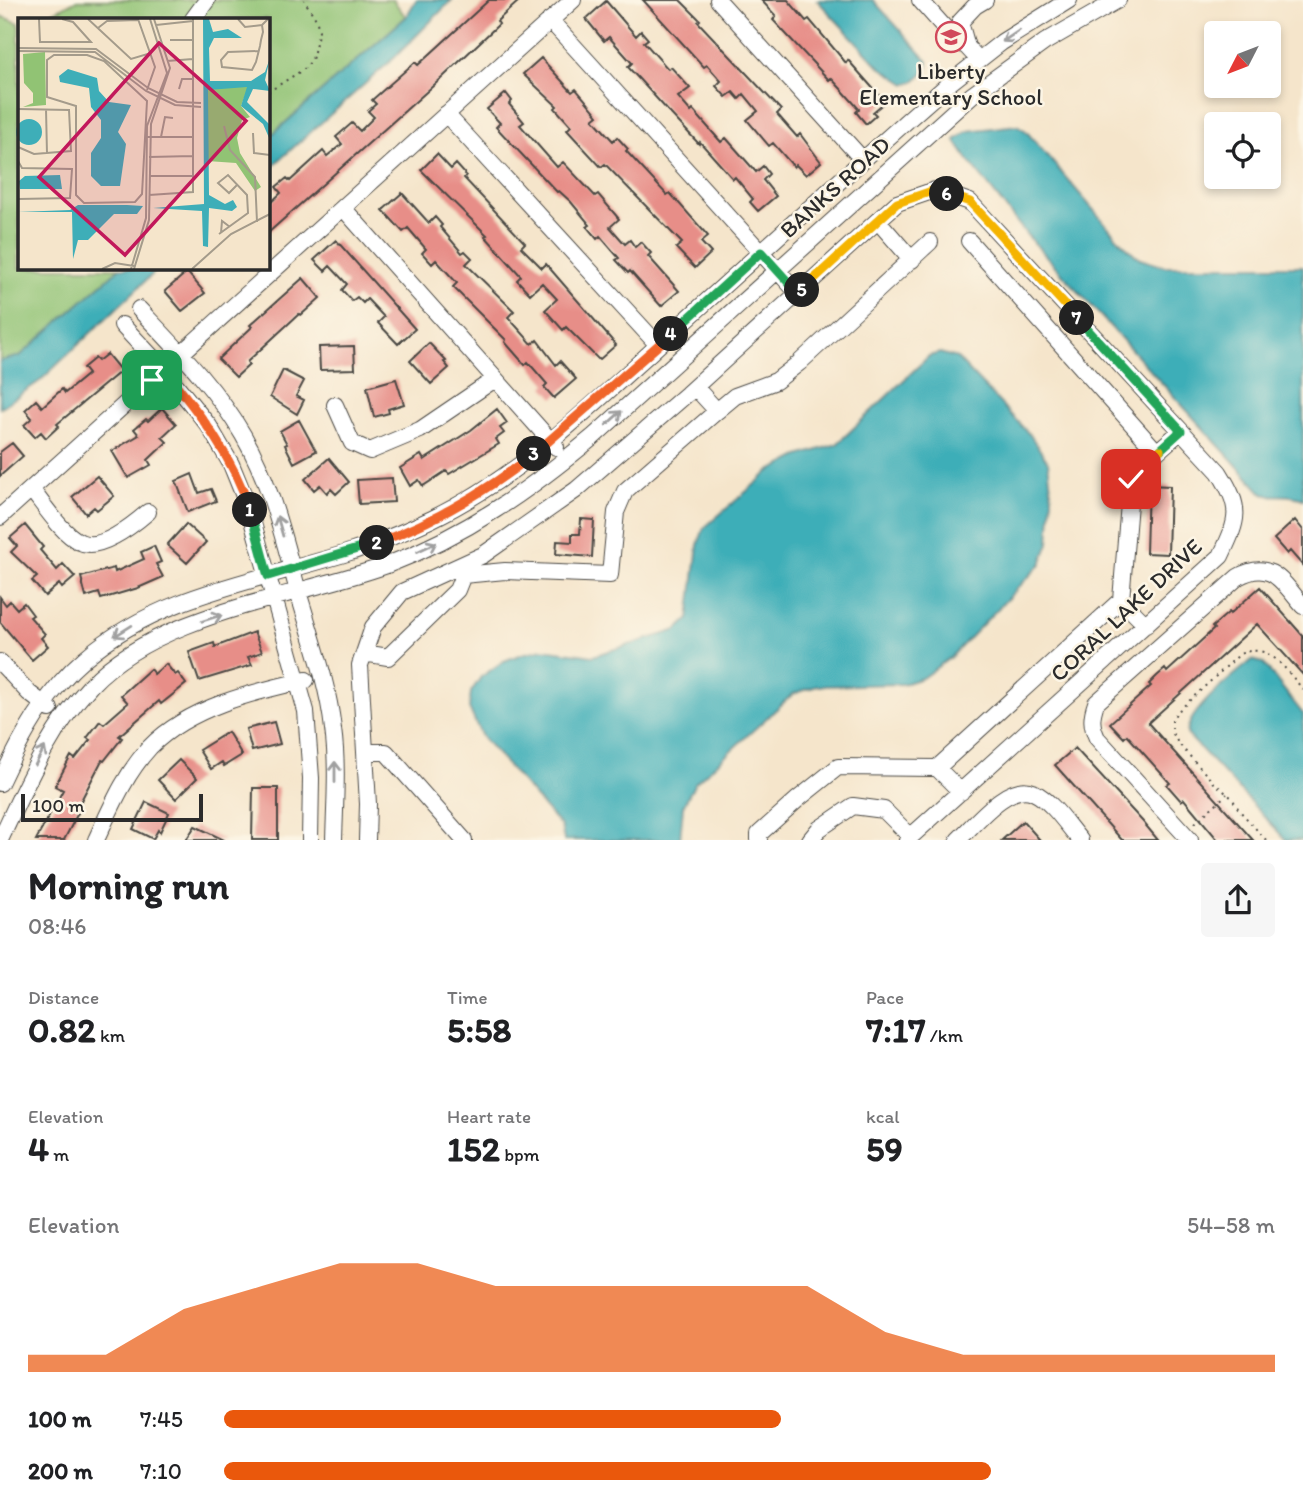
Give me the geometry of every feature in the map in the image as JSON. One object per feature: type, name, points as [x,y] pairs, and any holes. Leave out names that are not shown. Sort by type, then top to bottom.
[{"type":"street","points":[[194,18],[207,0]]},
{"type":"street","points":[[0,517],[573,0]]},
{"type":"street","points":[[718,0],[863,160]]},
{"type":"street","points":[[920,0],[953,37],[979,60]]},
{"type":"street","points":[[967,47],[960,22],[975,6],[985,0]]},
{"type":"street","name":"BANKS ROAD","points":[[0,783],[43,704],[83,659],[120,632],[159,611],[362,548],[435,518],[513,470],[551,440],[951,82],[1020,30],[1069,0]]},
{"type":"street","name":"BANKS ROAD","points":[[0,840],[30,776],[64,718],[92,684],[127,655],[168,633],[210,618],[390,564],[466,528],[514,499],[567,459],[972,95],[1045,41],[1118,0]]},
{"type":"street","points":[[551,20],[798,293]]},
{"type":"street","points":[[446,114],[658,345]]},
{"type":"street","name":"CORAL LAKE DRIVE","points":[[367,840],[360,665],[373,627],[402,592],[461,571],[576,490],[695,387],[897,203],[935,190],[970,202],[1219,472],[1231,492],[1237,510],[1232,531],[1221,556],[909,839]]},
{"type":"street","points":[[344,209],[567,459]]},
{"type":"street","points":[[878,221],[912,260]]},
{"type":"street","points":[[969,241],[1157,452]]},
{"type":"street","points":[[364,653],[388,657],[457,590],[461,571],[610,575],[616,512],[625,491],[736,396],[776,381],[799,363],[930,242]]},
{"type":"street","points":[[139,309],[181,353],[231,416],[254,456],[271,497],[322,676],[333,726],[334,840]]},
{"type":"street","points":[[122,325],[163,369],[209,426],[231,464],[248,506],[298,682],[309,733],[310,840]]},
{"type":"street","points":[[335,405],[352,443],[370,452],[420,430],[495,379]]},
{"type":"street","points":[[695,387],[717,411]]},
{"type":"street","points":[[759,840],[759,834],[838,767],[937,768],[1121,600],[1131,479],[1181,431]]},
{"type":"street","points":[[31,489],[70,535],[83,544],[101,543],[132,526],[148,512]]},
{"type":"street","points":[[1187,836],[1097,738],[1091,715],[1096,703],[1238,577],[1251,570],[1263,569],[1274,574],[1303,606]]},
{"type":"street","points":[[1121,600],[1146,625]]},
{"type":"street","points":[[0,662],[29,693],[64,718]]},
{"type":"street","points":[[97,840],[120,789],[151,746],[194,715],[225,703],[322,676]]},
{"type":"street","points":[[365,752],[386,752],[464,840]]},
{"type":"street","points":[[937,768],[961,793]]},
{"type":"street","points":[[958,840],[1007,794],[1019,789],[1033,792],[1045,800],[1080,840]]},
{"type":"street","points":[[810,840],[819,830],[853,806],[884,810],[909,839]]},
{"type":"path","points":[[270,91],[304,69],[312,60],[319,30],[316,19],[304,0]]},
{"type":"path","points":[[1265,840],[1228,793],[1213,782],[1178,743],[1172,732],[1172,721],[1176,713],[1240,654],[1250,650],[1262,650],[1272,656],[1303,690]]},
{"type":"path","points":[[1187,836],[1228,793]]},
{"type":"green space","points":[[77,0],[393,0],[406,17],[270,136],[270,18],[34,18],[52,13]]},
{"type":"green space","points":[[0,16],[18,23],[18,270],[118,270],[5,369],[0,363]]},
{"type":"water","points":[[416,0],[452,0],[394,58],[270,168],[270,136],[406,17]]},
{"type":"water","points":[[817,0],[873,0],[928,61],[927,69],[915,81],[906,84],[880,67]]},
{"type":"water","points":[[1017,125],[1026,131],[1120,241],[1140,259],[1164,266],[1303,266],[1303,499],[1263,494],[1027,235],[955,140],[968,131]]},
{"type":"water","points":[[118,270],[157,270],[40,381],[0,408],[0,361],[20,356]]},
{"type":"water","points":[[940,353],[957,358],[1030,435],[1048,462],[1052,498],[1049,543],[1041,564],[951,657],[922,678],[903,684],[817,686],[793,694],[695,783],[683,806],[680,840],[564,840],[561,826],[482,737],[469,708],[471,692],[481,677],[504,661],[522,654],[543,649],[593,656],[677,630],[689,619],[698,545],[704,528],[770,471],[799,456],[837,444],[929,356]]},
{"type":"water","points":[[1252,660],[1263,663],[1303,714],[1303,840],[1286,840],[1187,734],[1189,725],[1203,704]]},
{"type":"building","points":[[489,0],[520,0],[497,21],[499,24],[443,77],[270,231],[270,203],[281,193],[276,187],[287,178],[290,181],[323,151],[327,156],[342,144],[336,137],[352,123],[360,131],[374,117],[368,111],[376,104],[372,100],[415,62],[418,65]]},
{"type":"building","points":[[643,0],[680,0],[781,110],[777,114],[797,137],[800,134],[821,162],[806,175],[796,165],[794,167],[773,143],[769,146],[747,120],[758,111],[744,94],[739,99],[733,92],[726,97],[716,86],[721,81],[707,65],[704,67]]},
{"type":"building","points":[[761,0],[788,0],[806,21],[809,19],[846,63],[848,60],[885,102],[873,112],[876,115],[866,124],[856,112],[859,109],[773,20],[776,16]]},
{"type":"building","points":[[606,1],[636,36],[641,31],[648,39],[644,42],[668,69],[671,67],[690,88],[678,97],[691,112],[693,110],[721,142],[726,138],[756,172],[763,166],[769,174],[763,180],[776,196],[758,211],[750,202],[753,199],[735,177],[733,179],[628,67],[632,63],[609,37],[604,41],[586,19]]},
{"type":"building","points":[[541,58],[572,92],[576,89],[598,115],[593,119],[613,141],[617,137],[628,149],[626,151],[667,195],[670,193],[708,236],[701,242],[711,253],[695,268],[676,248],[682,243],[605,164],[601,167],[567,130],[571,126],[555,108],[557,106],[523,74]]},
{"type":"building","points":[[506,93],[512,101],[509,104],[524,122],[520,125],[557,167],[563,162],[595,196],[598,194],[619,219],[610,227],[625,244],[630,240],[635,247],[641,242],[651,253],[648,256],[679,291],[661,306],[630,271],[628,273],[616,260],[619,258],[600,236],[597,239],[587,227],[590,225],[571,202],[557,192],[496,127],[500,123],[487,109]]},
{"type":"building","points":[[437,154],[451,169],[456,164],[466,175],[464,178],[525,243],[521,247],[542,268],[546,264],[616,345],[599,360],[566,327],[563,330],[545,310],[557,299],[542,283],[530,294],[517,280],[521,276],[485,236],[487,235],[421,170]]},
{"type":"building","points":[[402,193],[429,223],[435,217],[462,253],[465,251],[472,258],[466,264],[514,311],[508,317],[532,344],[537,340],[556,365],[560,361],[576,379],[554,398],[544,387],[547,384],[528,362],[525,365],[506,340],[453,287],[457,283],[436,260],[432,264],[422,253],[426,249],[408,228],[403,232],[383,210]]},
{"type":"building","points":[[336,240],[415,329],[398,344],[378,323],[384,317],[367,299],[363,303],[357,297],[352,301],[342,290],[347,284],[330,266],[325,271],[314,260]]},
{"type":"building","points":[[187,272],[205,293],[182,311],[165,291]]},
{"type":"building","points":[[303,278],[320,298],[247,362],[249,365],[236,377],[218,359],[252,327],[250,325]]},
{"type":"building","points":[[429,343],[449,368],[431,384],[410,361]]},
{"type":"building","points":[[354,346],[355,369],[320,370],[319,347]]},
{"type":"building","points":[[107,354],[121,371],[57,424],[59,426],[46,438],[41,432],[35,437],[24,425],[32,418],[25,410],[36,400],[42,407],[62,389],[65,393],[88,374],[83,368],[95,358],[98,361]]},
{"type":"building","points":[[283,370],[304,381],[296,396],[304,400],[297,414],[270,397]]},
{"type":"building","points":[[396,379],[404,404],[388,409],[389,413],[374,417],[367,387]]},
{"type":"building","points":[[162,408],[176,424],[162,437],[167,442],[148,460],[151,465],[128,478],[112,451],[139,435],[134,429]]},
{"type":"building","points":[[497,409],[507,423],[500,428],[504,433],[496,439],[499,444],[449,474],[446,471],[423,486],[419,480],[410,486],[400,468],[421,455],[424,460],[471,430]]},
{"type":"building","points":[[299,420],[316,451],[294,463],[280,431]]},
{"type":"building","points":[[12,443],[23,456],[0,476],[0,452]]},
{"type":"building","points":[[329,458],[349,482],[336,494],[331,489],[327,493],[320,485],[314,490],[305,479]]},
{"type":"building","points":[[192,474],[199,493],[211,489],[216,501],[188,512],[176,481]]},
{"type":"building","points":[[97,476],[114,496],[97,510],[94,507],[86,514],[72,497]]},
{"type":"building","points":[[392,478],[394,502],[359,504],[357,480]]},
{"type":"building","points":[[1148,485],[1170,486],[1168,554],[1146,553]]},
{"type":"building","points":[[581,519],[594,520],[592,557],[556,554],[557,541],[572,542],[572,534],[580,534]]},
{"type":"building","points":[[1295,520],[1303,530],[1303,566],[1290,551],[1287,554],[1274,539]]},
{"type":"building","points":[[186,524],[206,542],[187,563],[167,545]]},
{"type":"building","points":[[25,525],[43,547],[40,550],[57,570],[63,564],[75,577],[62,588],[59,584],[45,596],[32,581],[37,577],[11,552],[17,546],[10,538]]},
{"type":"building","points":[[154,546],[161,562],[156,564],[163,577],[101,599],[99,593],[86,597],[81,577],[114,568],[115,572],[144,559],[141,552]]},
{"type":"building","points":[[1260,587],[1303,636],[1303,675],[1257,624],[1148,723],[1253,840],[1218,840],[1184,799],[1181,801],[1167,785],[1170,783],[1127,735],[1124,738],[1110,723],[1151,686],[1149,684],[1157,676],[1165,669],[1167,672],[1214,629],[1212,627]]},
{"type":"building","points":[[0,597],[6,605],[10,601],[17,609],[24,603],[33,615],[30,617],[45,634],[41,638],[48,646],[32,660],[0,622]]},
{"type":"building","points":[[254,632],[262,652],[248,657],[252,665],[199,681],[189,652],[214,643],[215,647]]},
{"type":"building","points":[[166,664],[175,675],[178,673],[186,684],[161,704],[159,701],[119,736],[122,738],[104,761],[102,760],[64,840],[36,840],[63,790],[55,786],[71,756],[75,759],[100,721],[104,724],[128,703],[121,695],[150,669],[154,674]]},
{"type":"building","points":[[274,722],[280,744],[252,751],[246,729]]},
{"type":"building","points":[[228,732],[242,755],[224,766],[222,762],[211,769],[199,750]]},
{"type":"building","points":[[1075,748],[1158,840],[1122,840],[1055,765]]},
{"type":"building","points":[[179,760],[197,778],[176,799],[158,780]]},
{"type":"building","points":[[253,788],[278,788],[278,840],[252,840]]},
{"type":"building","points":[[146,802],[169,813],[160,832],[158,830],[153,839],[133,829]]},
{"type":"building","points":[[1023,821],[1040,840],[1002,840]]},
{"type":"building","points":[[195,826],[224,840],[186,840]]},
{"type":"place","name":"Liberty Elementary School","points":[[951,37]]},
{"type":"route","points":[[152,380],[163,369],[196,408],[221,445],[248,506],[268,576],[351,552],[394,536],[435,518],[475,495],[551,440],[761,252],[798,293],[897,203],[935,190],[970,202],[1181,431],[1144,463],[1131,479]]}]
